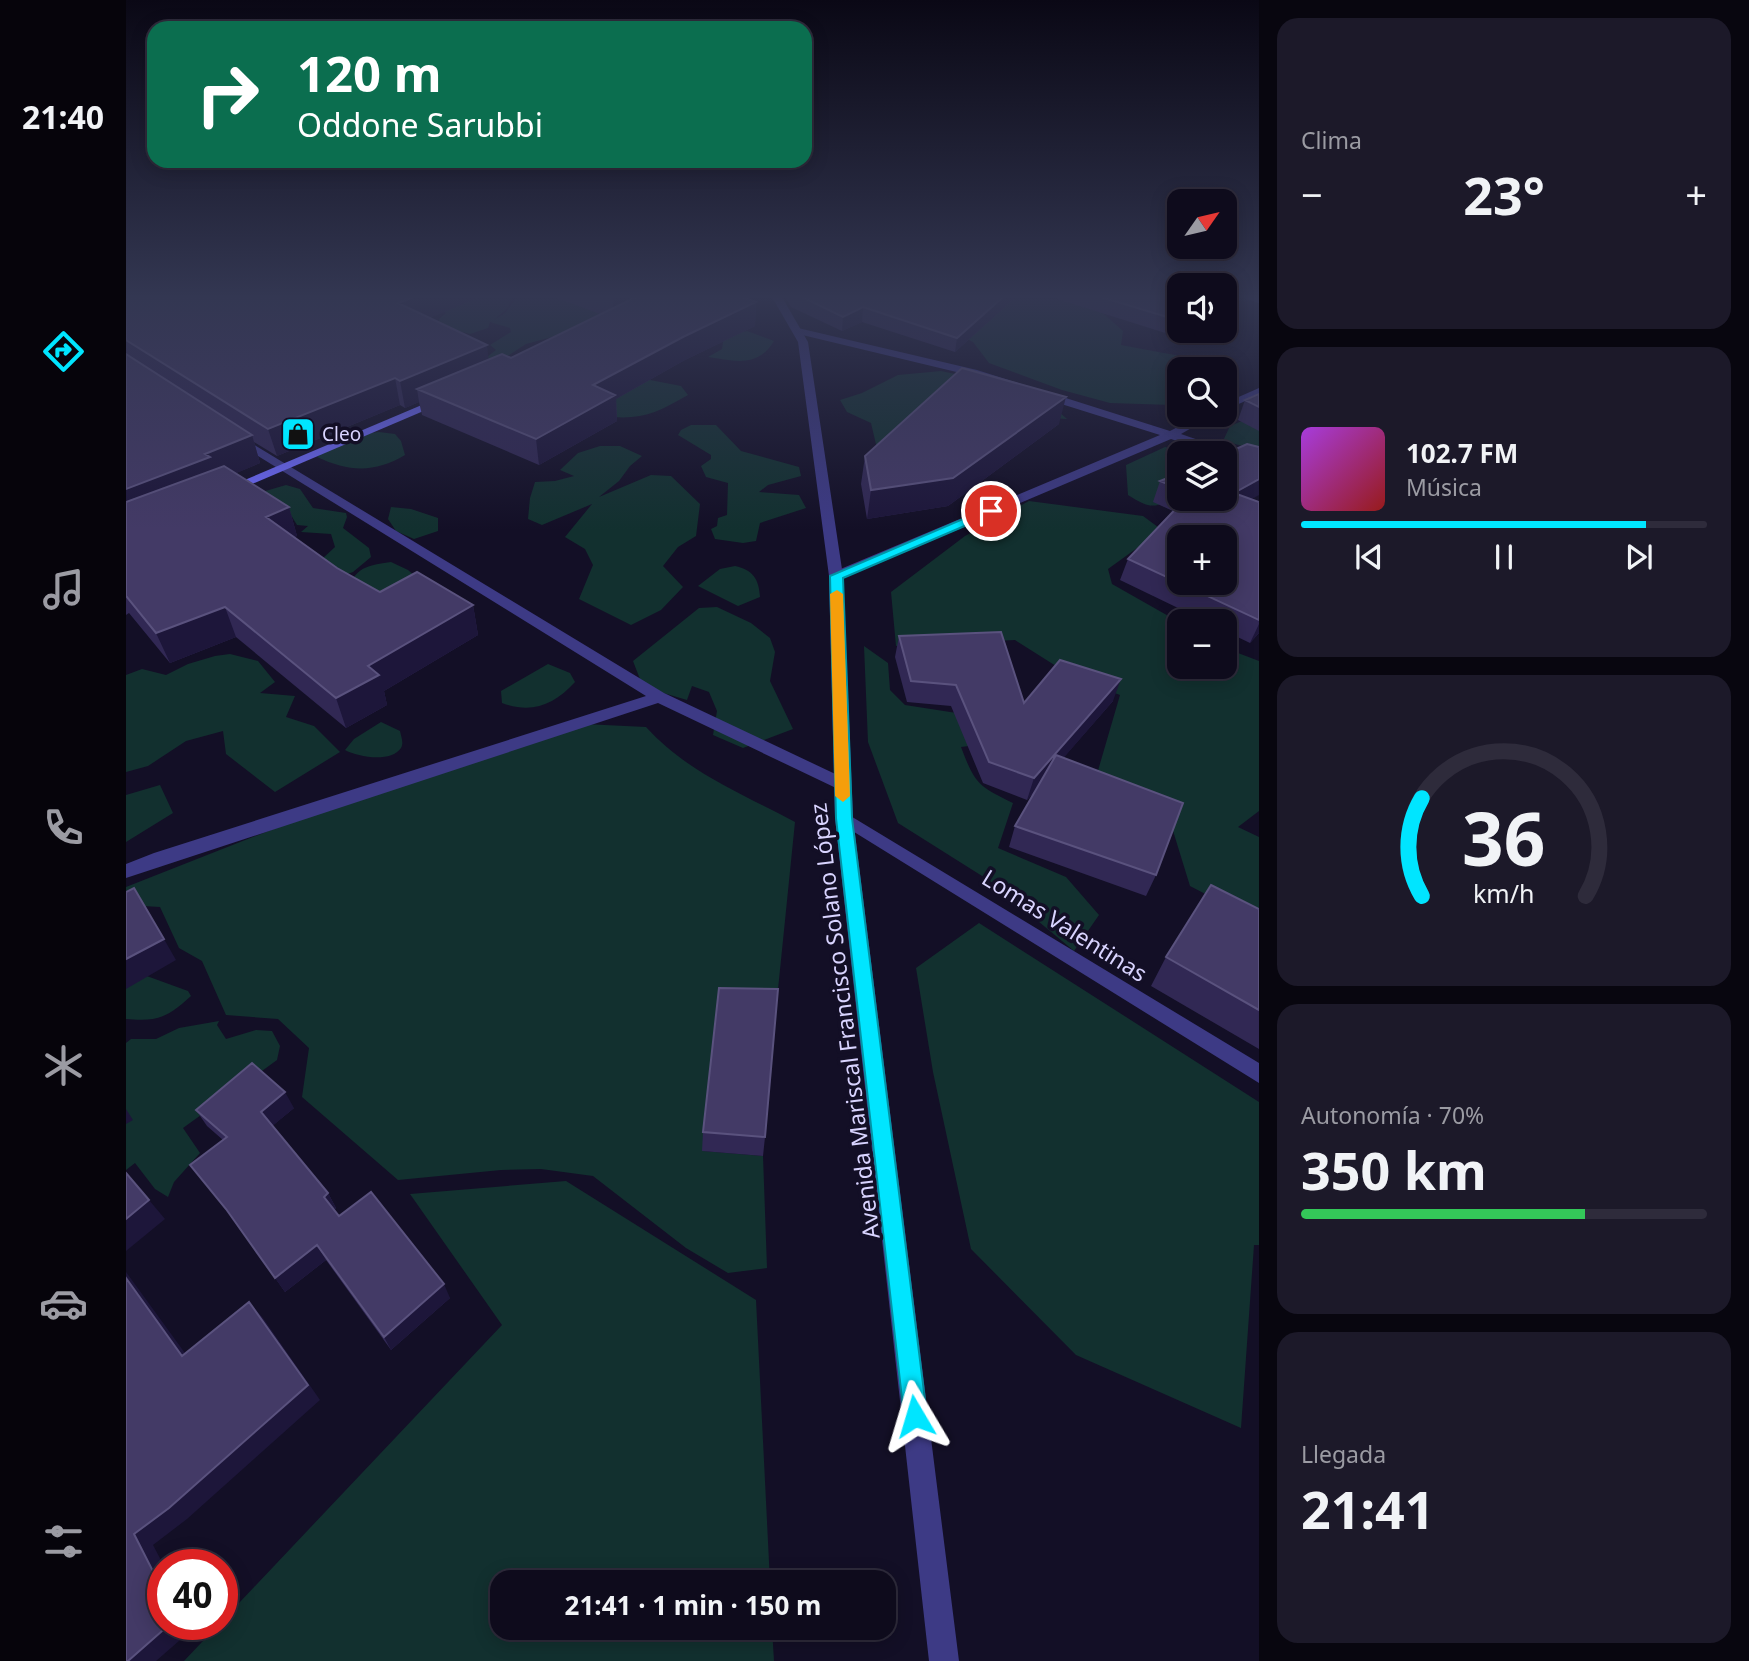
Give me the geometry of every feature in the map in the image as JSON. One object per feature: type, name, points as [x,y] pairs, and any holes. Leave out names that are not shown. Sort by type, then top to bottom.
[{"type":"main road","points":[[217,494],[457,393]]},
{"type":"street","name":"Avenida Mariscal Francisco Solano López","points":[[808,375],[836,576],[844,818],[944,1661]]},
{"type":"street","points":[[988,375],[1259,465]]},
{"type":"street","points":[[1237,401],[1259,391]]},
{"type":"street","points":[[836,576],[1186,427]]},
{"type":"street","points":[[226,432],[659,697],[842,784]]},
{"type":"street","points":[[126,871],[659,697]]},
{"type":"street","name":"Lomas Valentinas","points":[[844,818],[1259,1074]]},
{"type":"green space","points":[[898,375],[957,375],[997,383],[1043,398],[1067,419],[1035,417],[878,453],[871,423],[847,412],[840,400],[862,393]]},
{"type":"green space","points":[[1020,375],[1167,375],[1167,405],[1110,403],[1062,390]]},
{"type":"green space","points":[[645,379],[681,386],[688,395],[648,414],[628,417],[603,416],[622,382]]},
{"type":"green space","points":[[1259,414],[1259,450],[1237,444],[1237,441],[1223,441],[1230,427],[1237,427],[1237,423]]},
{"type":"green space","points":[[691,425],[716,425],[741,451],[799,467],[801,476],[768,485],[759,492],[799,495],[806,508],[760,523],[756,541],[743,543],[715,539],[711,529],[717,526],[718,518],[727,515],[728,483],[706,477],[701,466],[711,459],[711,455],[678,435],[681,430]]},
{"type":"green space","points":[[379,432],[395,434],[401,441],[405,455],[383,465],[362,468],[340,466],[317,457],[346,439]]},
{"type":"green space","points":[[600,446],[620,446],[642,456],[619,481],[599,497],[651,475],[671,476],[700,504],[696,536],[678,547],[663,566],[683,587],[661,610],[631,625],[579,599],[593,565],[585,549],[565,537],[592,504],[542,525],[528,519],[535,482],[574,476],[560,470],[578,453]]},
{"type":"green space","points":[[1167,447],[1167,500],[1160,504],[1149,505],[1128,495],[1126,465]]},
{"type":"green space","points":[[286,485],[300,489],[313,508],[346,513],[343,528],[369,548],[371,557],[353,572],[342,576],[322,559],[335,547],[331,534],[301,532],[308,526],[297,525],[286,507],[262,492]]},
{"type":"green space","points":[[1029,501],[1143,516],[1162,530],[1108,569],[1112,584],[1167,615],[1167,679],[1237,679],[1237,653],[1259,661],[1259,811],[1238,827],[1259,837],[1259,926],[1242,913],[1190,886],[1166,808],[1097,774],[1120,695],[1075,678],[1015,640],[896,646],[891,592],[965,536]]},
{"type":"green space","points":[[391,507],[411,509],[438,518],[438,531],[414,539],[396,531],[388,519]]},
{"type":"green space","points":[[391,562],[408,570],[430,589],[345,597],[352,580],[360,571],[366,567]]},
{"type":"green space","points":[[735,566],[754,576],[760,597],[738,606],[698,586],[720,569]]},
{"type":"green space","points":[[717,607],[751,623],[770,638],[775,652],[770,681],[793,729],[743,748],[713,735],[717,711],[709,692],[692,686],[687,700],[643,687],[633,661],[699,608]]},
{"type":"green space","points":[[864,646],[888,663],[890,690],[905,705],[1008,721],[1023,739],[961,747],[979,782],[1013,803],[998,848],[1066,877],[1099,915],[1074,951],[990,881],[898,823],[868,742]]},
{"type":"green space","points":[[230,654],[258,661],[275,682],[260,693],[295,696],[286,717],[314,726],[340,752],[275,792],[226,754],[223,731],[186,741],[148,766],[126,772],[126,675],[142,669],[166,675],[188,664]]},
{"type":"green space","points":[[548,664],[570,673],[575,682],[559,697],[542,705],[523,708],[502,703],[501,691]]},
{"type":"green space","points":[[381,722],[400,731],[402,744],[396,753],[374,757],[345,750],[354,739]]},
{"type":"green space","points":[[584,724],[646,727],[697,770],[795,822],[776,1009],[703,1151],[763,1156],[767,1268],[728,1273],[686,1248],[593,1176],[541,1169],[398,1180],[302,1097],[309,1048],[278,1019],[226,1015],[202,961],[179,948],[160,907],[126,905],[126,887],[398,780]]},
{"type":"green space","points":[[160,785],[173,813],[126,842],[126,795]]},
{"type":"green space","points":[[979,923],[1259,1102],[1259,1245],[1254,1245],[1241,1428],[1076,1355],[971,1249],[933,1072],[916,968]]},
{"type":"green space","points":[[133,971],[188,991],[191,996],[176,1009],[155,1019],[126,1019],[126,978]]},
{"type":"green space","points":[[219,1021],[217,1025],[226,1039],[256,1030],[272,1031],[280,1046],[277,1060],[183,1128],[200,1153],[174,1182],[168,1197],[155,1189],[135,1163],[126,1170],[126,1043],[131,1039],[156,1039],[179,1028]]},
{"type":"green space","points":[[566,1181],[756,1300],[769,1570],[490,1570],[490,1640],[773,1640],[774,1661],[184,1661],[204,1640],[238,1640],[238,1604],[502,1325],[410,1194]]},
{"type":"building","points":[[126,375],[158,375],[252,435],[205,454],[210,457],[126,489]]},
{"type":"building","points":[[181,375],[416,375],[400,381],[395,378],[268,429]]},
{"type":"building","points":[[452,375],[613,375],[593,385],[615,395],[536,439],[417,389]]},
{"type":"building","points":[[955,375],[985,375],[1066,397],[953,478],[871,490],[865,456]]},
{"type":"building","points":[[1259,394],[1259,407],[1245,400]]},
{"type":"building","points":[[1247,444],[1259,447],[1259,479],[1237,491],[1237,449]]},
{"type":"building","points":[[224,466],[289,507],[266,517],[337,568],[380,592],[417,572],[473,605],[368,666],[379,675],[336,698],[225,607],[156,633],[126,596],[126,502]]},
{"type":"building","points":[[1237,494],[1259,502],[1259,620],[1205,595],[1237,595],[1237,525],[1167,525],[1167,577],[1128,559],[1174,511],[1237,511]]},
{"type":"building","points":[[1001,632],[1024,703],[1060,660],[1121,679],[1034,778],[989,762],[956,685],[911,681],[899,636]]},
{"type":"building","points":[[1056,755],[1183,803],[1156,875],[1015,826]]},
{"type":"building","points":[[1211,885],[1259,909],[1259,1010],[1166,957]]},
{"type":"building","points":[[134,888],[164,939],[126,959],[126,892]]},
{"type":"building","points":[[719,988],[778,989],[765,1137],[703,1132]]},
{"type":"building","points":[[252,1063],[285,1092],[261,1112],[328,1193],[324,1197],[339,1216],[371,1192],[444,1284],[384,1337],[317,1245],[275,1278],[226,1209],[190,1165],[227,1137],[196,1110]]},
{"type":"building","points":[[126,1173],[149,1200],[126,1219]]},
{"type":"building","points":[[126,1278],[182,1356],[249,1302],[308,1385],[169,1508],[134,1534],[147,1560],[147,1640],[152,1640],[126,1661]]},
{"type":"slow traffic","points":[[837,594],[843,796]]},
{"type":"place","name":"Cleo","points":[[298,434]]},
{"type":"route","points":[[915,1416],[844,818],[836,576],[991,511]]}]
